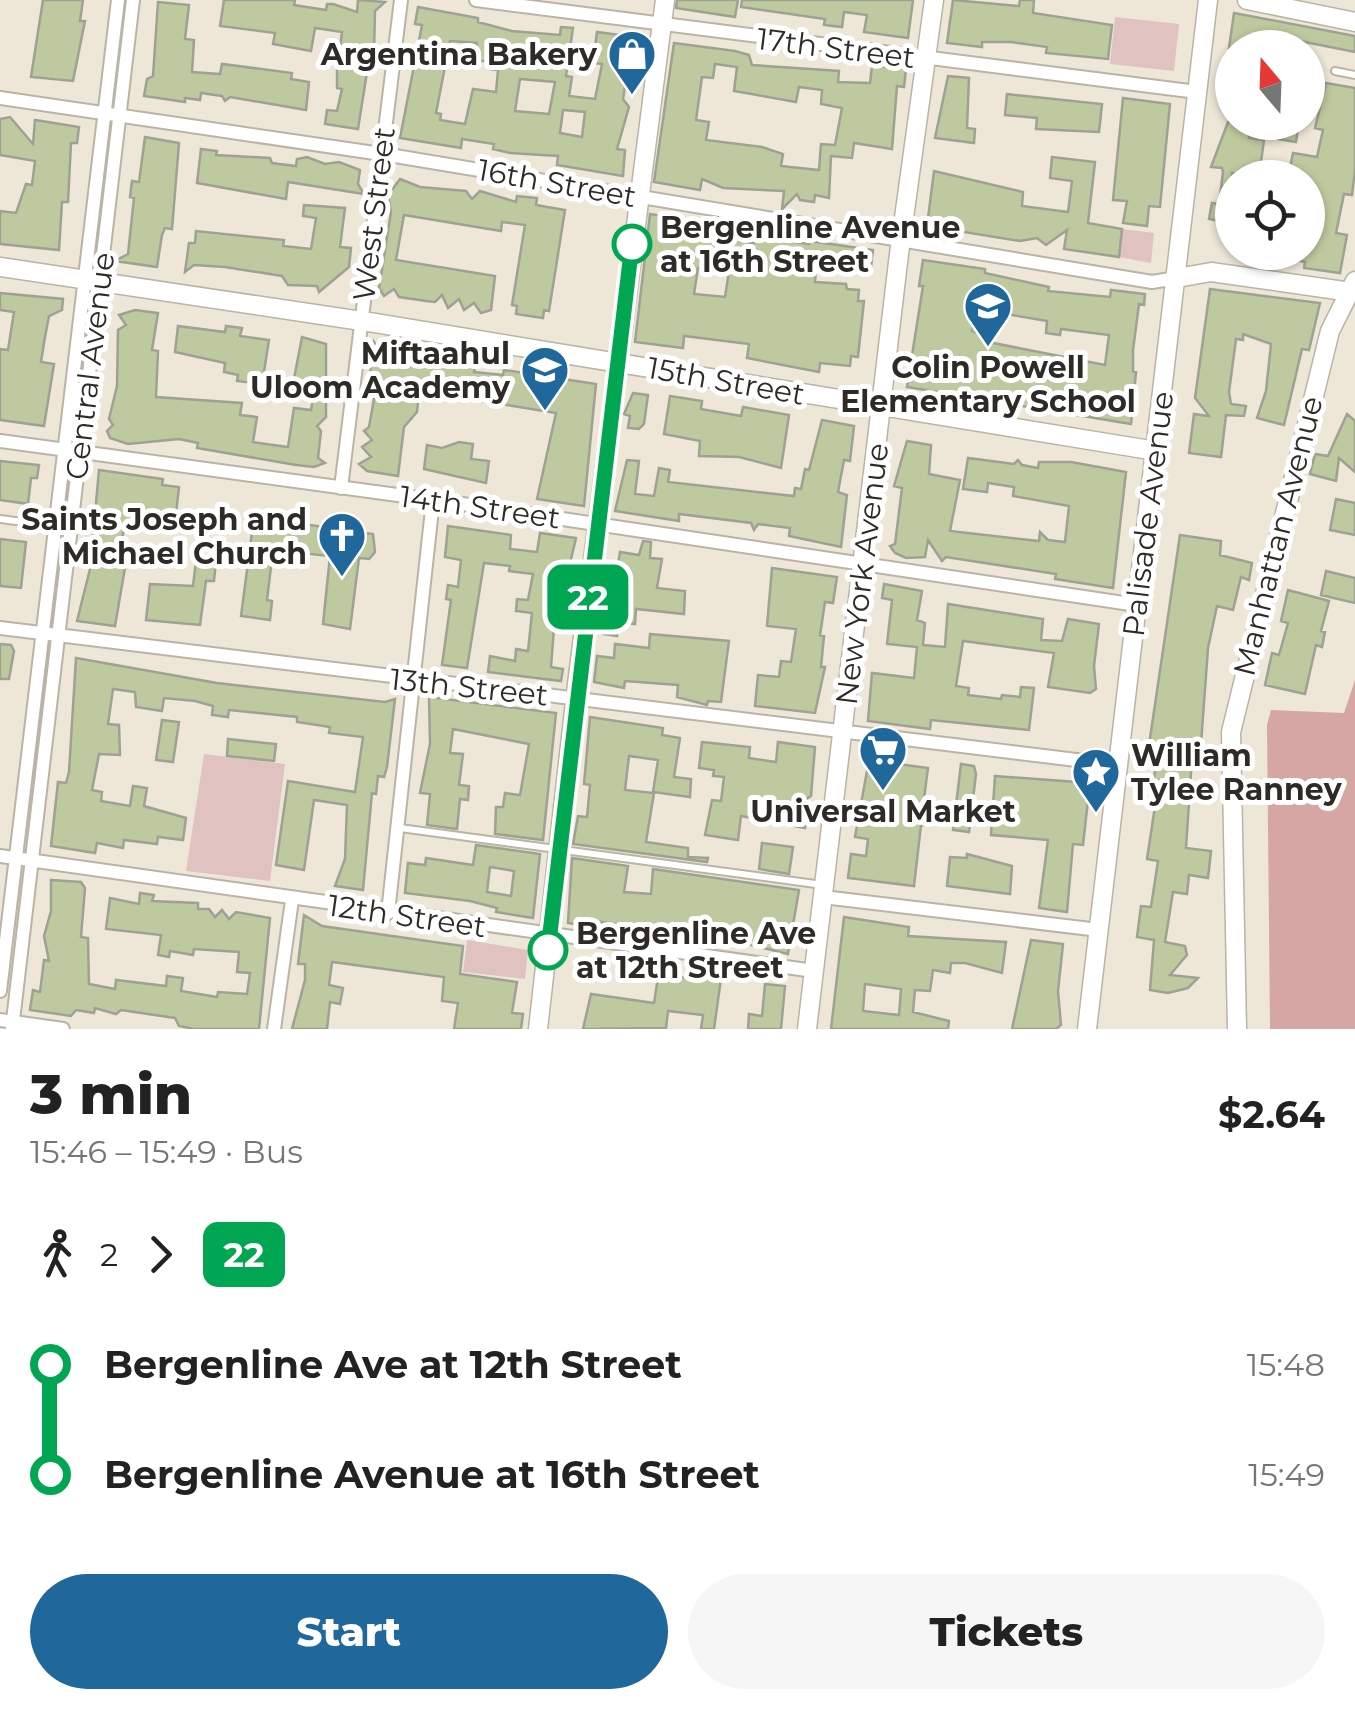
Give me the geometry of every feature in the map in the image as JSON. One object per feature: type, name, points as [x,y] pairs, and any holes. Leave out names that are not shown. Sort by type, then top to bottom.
[{"type":"street","name":"Central Avenue","points":[[93,282],[103,113],[118,0]]},
{"type":"street","name":"Central Avenue","points":[[0,992],[58,635],[73,452],[132,0]]},
{"type":"street","name":"West Street","points":[[341,488],[401,0]]},
{"type":"street","name":"17th Street","points":[[476,0],[663,27],[1197,92]]},
{"type":"street","points":[[538,1029],[576,698],[666,0]]},
{"type":"street","name":"New York Avenue","points":[[808,1029],[901,240],[934,0]]},
{"type":"street","name":"Palisade Avenue","points":[[1087,1029],[1208,0]]},
{"type":"street","points":[[1248,0],[1355,22]]},
{"type":"street","name":"16th Street","points":[[0,98],[381,154],[1152,282],[1210,272],[1354,288]]},
{"type":"street","name":"15th Street","points":[[0,267],[361,321],[1156,451]]},
{"type":"street","name":"Manhattan Avenue","points":[[1237,1029],[1232,798],[1236,700],[1330,331],[1354,288]]},
{"type":"street","name":"14th Street","points":[[0,441],[434,500],[1137,605]]},
{"type":"street","name":"Central Avenue","points":[[8,1024],[43,633],[56,526],[73,452]]},
{"type":"street","points":[[388,913],[434,500]]},
{"type":"street","name":"13th Street","points":[[0,628],[1118,766]]},
{"type":"street","name":"12th Street","points":[[0,856],[814,971]]},
{"type":"street","points":[[824,891],[1099,930]]},
{"type":"street","points":[[274,1029],[292,900]]},
{"type":"street","points":[[8,1024],[62,1029]]},
{"type":"lane","points":[[1335,71],[1355,75]]},
{"type":"lane","points":[[0,519],[56,526]]},
{"type":"lane","points":[[398,828],[824,891]]},
{"type":"shaded area","points":[[1115,17],[1179,24],[1174,71],[1110,64]]},
{"type":"shaded area","points":[[1122,229],[1154,233],[1151,263],[1119,257]]},
{"type":"shaded area","points":[[1355,680],[1355,1029],[1270,1029],[1267,725],[1271,710],[1344,713]]},
{"type":"shaded area","points":[[204,754],[285,764],[270,881],[186,871]]},
{"type":"shaded area","points":[[467,940],[528,950],[525,979],[463,972]]},
{"type":"building","points":[[43,0],[83,0],[80,21],[85,21],[73,81],[31,77]]},
{"type":"building","points":[[224,0],[295,0],[294,5],[326,10],[327,4],[333,4],[357,12],[358,0],[385,2],[375,11],[374,54],[370,53],[358,129],[325,124],[327,110],[337,111],[342,89],[337,88],[337,70],[342,32],[315,28],[311,51],[273,44],[275,33],[220,26]]},
{"type":"building","points":[[677,0],[738,0],[735,17],[676,8]]},
{"type":"building","points":[[742,0],[913,0],[908,38],[864,32],[867,15],[844,12],[842,27],[824,25],[825,19],[741,7]]},
{"type":"building","points":[[953,0],[1019,6],[1020,0],[1034,0],[1033,13],[1112,25],[1108,59],[1046,53],[1047,47],[1011,42],[982,42],[982,47],[947,43]]},
{"type":"building","points":[[158,2],[189,5],[185,39],[194,40],[192,72],[220,74],[222,64],[292,73],[291,79],[309,82],[306,110],[230,97],[225,101],[222,96],[201,93],[200,100],[185,98],[185,102],[144,96],[147,79],[153,76]]},
{"type":"building","points":[[418,7],[478,18],[478,22],[512,31],[560,35],[561,27],[573,28],[566,76],[572,77],[569,96],[595,99],[602,64],[593,63],[597,32],[642,38],[637,69],[628,68],[623,99],[629,107],[617,149],[625,150],[623,176],[557,165],[558,156],[510,153],[493,149],[494,144],[462,139],[461,148],[400,138],[422,25],[415,24]],"holes":[[[450,41],[477,43],[475,60],[490,62],[489,69],[498,70],[496,92],[473,89],[465,124],[440,120],[441,114],[436,113]],[[520,79],[555,82],[549,114],[515,111]],[[563,110],[585,112],[582,137],[560,133]]]},
{"type":"building","points":[[1234,13],[1323,30],[1232,30]]},
{"type":"building","points":[[1325,30],[1355,36],[1355,52],[1325,46]]},
{"type":"building","points":[[674,43],[735,51],[749,55],[752,65],[839,71],[838,82],[870,83],[872,66],[906,69],[904,87],[897,86],[892,149],[854,143],[852,158],[831,156],[829,198],[815,195],[814,202],[800,200],[797,194],[782,209],[784,191],[723,188],[702,179],[700,190],[654,182]],"holes":[[[715,64],[737,67],[734,91],[796,102],[799,87],[822,90],[821,104],[842,108],[835,145],[821,144],[819,170],[781,166],[783,154],[762,147],[706,140],[709,122],[696,120],[702,77],[713,78]]]},
{"type":"building","points":[[948,76],[969,78],[967,128],[975,129],[974,143],[935,138]]},
{"type":"building","points":[[1326,83],[1355,88],[1352,195],[1344,194],[1336,233],[1347,235],[1340,273],[1318,270],[1325,270],[1325,160],[1292,160],[1293,153],[1317,157],[1321,140],[1325,140]]},
{"type":"building","points":[[1007,94],[1102,104],[1099,132],[1036,129],[1037,118],[1005,115]]},
{"type":"building","points":[[1123,98],[1170,104],[1160,207],[1149,206],[1147,226],[1123,223],[1127,201],[1113,200]]},
{"type":"building","points":[[10,117],[33,144],[35,120],[79,127],[77,143],[71,143],[68,202],[62,202],[59,250],[0,244],[0,211],[16,213],[26,184],[32,185],[35,161],[0,155],[0,119]]},
{"type":"building","points":[[145,137],[179,143],[172,229],[165,228],[162,235],[157,267],[115,261],[128,254],[132,181],[139,182]]},
{"type":"building","points":[[1221,140],[1264,140],[1261,160],[1215,160],[1215,167],[1211,167]]},
{"type":"building","points":[[201,149],[217,151],[216,155],[270,158],[272,163],[296,166],[297,159],[307,157],[325,164],[339,162],[360,170],[358,184],[364,194],[288,182],[286,199],[197,183]]},
{"type":"building","points":[[1052,157],[1095,162],[1088,223],[1122,229],[1119,257],[1064,249],[1067,230],[1046,245],[1037,238],[1020,241],[927,226],[934,171],[1023,192],[1022,206],[1068,212],[1072,181],[1050,178]]},
{"type":"building","points":[[400,179],[420,187],[466,191],[472,199],[480,191],[516,202],[517,196],[537,198],[536,205],[565,210],[549,311],[544,310],[543,318],[516,314],[517,306],[512,305],[525,225],[502,222],[501,231],[404,215],[396,260],[495,276],[491,310],[481,313],[474,303],[464,310],[459,299],[448,308],[442,295],[435,302],[399,297],[394,289],[384,296],[379,288],[391,212],[388,195]]},
{"type":"building","points":[[1215,203],[1215,220],[1209,219]]},
{"type":"building","points":[[304,205],[345,208],[340,247],[351,248],[349,267],[319,292],[317,286],[288,285],[282,276],[225,267],[194,265],[185,272],[189,243],[195,243],[196,231],[284,240],[283,246],[311,249],[316,218],[303,216]]},
{"type":"building","points":[[650,214],[708,223],[706,237],[754,243],[755,237],[809,244],[810,241],[873,250],[871,267],[817,258],[815,282],[846,284],[847,289],[859,290],[858,301],[864,301],[858,357],[851,356],[850,366],[820,363],[819,372],[747,358],[749,344],[684,336],[683,348],[635,342]],"holes":[[[698,268],[729,271],[725,297],[694,294]]]},
{"type":"building","name":"Colin Powell Elementary School","points":[[923,260],[985,269],[985,273],[1049,287],[1048,291],[1110,297],[1111,290],[1145,294],[1144,305],[1139,304],[1133,350],[1136,372],[1131,424],[907,387],[923,286],[919,286]],"holes":[[[981,292],[1002,299],[1000,313],[1047,321],[1046,333],[1060,335],[1061,329],[1109,335],[1105,365],[983,341],[984,336],[972,331]]]},
{"type":"building","points":[[1210,289],[1320,303],[1309,350],[1302,349],[1284,425],[1257,418],[1266,391],[1271,344],[1243,334],[1243,340],[1236,339],[1229,392],[1231,404],[1246,406],[1244,416],[1226,415],[1221,457],[1189,453],[1194,414],[1209,416],[1195,398]]},
{"type":"building","points":[[0,293],[63,299],[62,310],[49,316],[41,362],[54,364],[44,426],[0,420],[0,349],[8,350],[14,312],[0,310]]},
{"type":"building","points":[[135,310],[158,313],[152,350],[158,351],[156,397],[242,403],[240,415],[257,417],[253,442],[288,447],[294,408],[311,410],[314,392],[292,389],[302,337],[326,344],[326,417],[317,426],[321,431],[318,458],[325,463],[314,467],[296,465],[197,448],[198,443],[179,439],[128,444],[110,438],[107,431],[113,425],[109,419],[117,386],[118,330],[126,325],[119,315]]},
{"type":"building","points":[[178,326],[225,332],[226,326],[242,328],[240,336],[269,340],[262,384],[237,381],[238,375],[224,372],[225,363],[175,352]]},
{"type":"building","points":[[374,342],[384,358],[394,349],[418,361],[475,366],[474,372],[503,375],[504,370],[596,384],[584,506],[537,499],[556,413],[457,397],[459,388],[420,383],[417,412],[404,427],[398,476],[367,471],[359,464],[371,457],[362,447],[372,440],[364,431],[369,427],[377,382],[369,381]]},
{"type":"building","points":[[633,393],[648,395],[644,424],[639,429],[628,428],[630,416],[624,414]]},
{"type":"building","points":[[670,396],[702,401],[701,409],[741,416],[743,407],[789,415],[781,468],[739,457],[699,456],[700,441],[664,434]]},
{"type":"building","points":[[1347,414],[1355,421],[1355,472],[1339,458],[1336,481],[1310,474],[1315,454],[1328,456]]},
{"type":"building","points":[[822,420],[854,426],[850,461],[844,460],[838,492],[847,495],[841,547],[789,536],[790,528],[758,524],[754,530],[751,523],[679,514],[679,521],[615,511],[627,460],[639,461],[635,494],[654,496],[659,468],[670,470],[668,482],[794,496],[795,488],[801,489],[805,469],[809,470]]},
{"type":"building","points":[[907,441],[931,445],[929,474],[960,480],[950,531],[1039,541],[1040,532],[1048,540],[1065,542],[1069,506],[1013,496],[1014,487],[988,483],[987,492],[963,489],[968,458],[1014,464],[1018,460],[1022,465],[1038,468],[1039,462],[1071,462],[1126,472],[1113,588],[1055,579],[1056,574],[946,557],[942,561],[928,540],[925,557],[906,558],[895,553],[890,546],[895,544],[902,488],[894,486]]},
{"type":"building","points":[[459,442],[473,444],[471,459],[489,461],[486,483],[424,469],[427,445],[442,448]]},
{"type":"building","points":[[0,461],[39,465],[37,478],[31,478],[28,504],[0,500]]},
{"type":"building","points":[[99,470],[163,479],[162,485],[179,487],[175,523],[158,520],[157,526],[126,522],[118,555],[127,556],[115,626],[77,621],[90,569]]},
{"type":"building","points":[[1336,499],[1355,503],[1355,535],[1330,530]]},
{"type":"building","name":"Saints Joseph and Michael Church","points":[[254,517],[373,534],[375,552],[369,559],[359,558],[350,629],[323,624],[330,556],[273,550],[267,600],[272,601],[270,620],[241,616]]},
{"type":"building","points":[[448,526],[511,535],[510,549],[537,552],[540,533],[576,538],[568,572],[563,571],[559,604],[567,605],[566,617],[556,616],[554,628],[551,667],[563,669],[561,681],[488,672],[490,656],[515,661],[516,649],[528,651],[532,613],[516,611],[517,599],[528,600],[533,574],[509,571],[510,566],[484,563],[467,668],[442,665],[451,600],[446,599],[448,585],[458,587],[461,560],[445,557]]},
{"type":"building","points":[[1180,535],[1221,541],[1220,555],[1252,563],[1249,580],[1241,577],[1233,610],[1217,606],[1208,648],[1200,758],[1192,758],[1186,848],[1211,851],[1208,878],[1189,875],[1187,894],[1173,892],[1165,942],[1185,946],[1187,955],[1170,975],[1198,978],[1188,988],[1168,993],[1150,990],[1154,940],[1137,937],[1141,906],[1151,907],[1158,861],[1147,859],[1159,780],[1154,779],[1157,753],[1148,752]]},
{"type":"building","points":[[0,539],[26,542],[21,588],[0,586]]},
{"type":"building","points":[[643,541],[651,542],[650,558],[662,559],[657,588],[685,591],[684,614],[636,609],[635,624],[618,622],[617,636],[603,634],[608,568],[617,571],[620,552],[639,555]]},
{"type":"building","points":[[196,561],[216,562],[214,581],[206,581],[200,625],[146,620],[150,584],[193,586]]},
{"type":"building","points":[[772,568],[837,577],[833,603],[825,602],[820,635],[824,636],[821,667],[825,667],[815,713],[755,706],[758,675],[779,677],[781,661],[791,662],[796,629],[767,626]]},
{"type":"building","points":[[1326,571],[1355,578],[1355,603],[1321,595]]},
{"type":"building","points":[[884,584],[922,591],[917,620],[925,623],[923,645],[945,647],[948,604],[1043,619],[1041,640],[1062,641],[1068,619],[1099,624],[1094,666],[1096,689],[1090,693],[1048,687],[1054,653],[963,641],[956,686],[969,688],[968,695],[1001,699],[1002,695],[1020,697],[1021,687],[1034,688],[1029,730],[931,720],[930,729],[868,721],[872,673],[914,678],[917,647],[887,644],[892,600],[882,598]]},
{"type":"building","points":[[1288,590],[1329,601],[1321,631],[1325,632],[1322,647],[1316,645],[1305,694],[1265,685],[1272,653],[1279,655],[1288,623],[1281,621]]},
{"type":"building","points":[[650,634],[729,641],[721,702],[708,701],[707,705],[677,697],[678,685],[625,681],[624,688],[594,682],[597,656],[614,658],[615,644],[649,648]]},
{"type":"building","points":[[0,644],[11,645],[14,651],[9,679],[0,679]]},
{"type":"building","points":[[76,658],[217,683],[385,702],[395,699],[387,767],[384,777],[378,776],[376,794],[372,793],[363,890],[335,886],[345,859],[347,805],[314,800],[304,870],[276,865],[288,781],[355,792],[363,737],[329,733],[330,727],[297,722],[297,717],[229,710],[228,717],[212,715],[213,706],[195,701],[164,698],[162,711],[136,707],[135,692],[113,689],[108,724],[119,725],[120,755],[99,754],[92,790],[102,792],[101,801],[130,806],[133,786],[147,788],[144,806],[186,818],[183,840],[158,837],[157,844],[124,840],[123,848],[97,843],[95,853],[51,846],[58,782],[66,783],[69,772]]},
{"type":"building","points":[[429,697],[556,713],[543,840],[495,834],[496,807],[503,807],[505,793],[520,795],[529,744],[453,729],[450,753],[463,754],[459,785],[469,786],[468,800],[460,799],[457,829],[427,825],[430,794],[420,793],[430,744]]},
{"type":"building","points":[[590,717],[663,728],[662,735],[680,738],[674,777],[691,779],[690,797],[653,792],[658,760],[629,756],[625,790],[654,793],[646,842],[688,848],[688,857],[708,858],[707,862],[573,844],[578,816],[587,817],[590,785],[584,784]]},
{"type":"building","points":[[162,720],[179,722],[173,762],[156,760]]},
{"type":"building","points":[[228,739],[276,744],[274,761],[227,756]]},
{"type":"building","points":[[702,742],[750,747],[749,758],[776,762],[778,742],[815,747],[811,796],[788,810],[807,813],[805,828],[741,816],[738,840],[705,835],[712,800],[721,801],[724,777],[713,776],[714,770],[699,768]]},
{"type":"building","points":[[869,760],[928,768],[923,806],[933,807],[931,826],[921,825],[914,886],[848,878],[851,854],[866,856],[868,839],[855,837]]},
{"type":"building","points":[[961,764],[974,766],[976,774],[969,832],[953,830]]},
{"type":"building","points":[[995,776],[1090,783],[1083,845],[1073,844],[1067,912],[1039,908],[1048,840],[991,835]]},
{"type":"building","points":[[762,843],[793,847],[789,874],[759,869]]},
{"type":"building","points":[[476,845],[540,854],[533,918],[496,912],[497,908],[470,901],[405,893],[408,863],[425,865],[426,858],[473,865]],"holes":[[[490,867],[514,871],[511,896],[487,892]]]},
{"type":"building","points":[[967,854],[1012,866],[1010,894],[947,886],[950,857],[967,858]]},
{"type":"building","points":[[572,858],[628,866],[624,892],[651,894],[653,869],[799,890],[788,954],[727,939],[662,935],[662,931],[601,922],[601,928],[568,923]]},
{"type":"building","points":[[51,880],[81,882],[85,888],[81,937],[88,938],[89,984],[115,989],[116,980],[166,986],[167,976],[183,978],[181,991],[217,997],[218,992],[247,994],[250,973],[237,972],[239,952],[194,949],[193,955],[170,951],[169,957],[158,955],[161,935],[106,929],[110,898],[139,904],[140,893],[154,895],[152,901],[198,903],[198,909],[209,909],[215,917],[222,910],[229,919],[236,912],[270,918],[259,1029],[194,1029],[179,1026],[175,1018],[121,1010],[116,1014],[95,1008],[94,1013],[76,1010],[71,1016],[30,1010],[33,990],[40,992],[44,960],[49,961],[44,936],[51,911]]},
{"type":"building","points":[[304,915],[322,926],[463,946],[460,974],[517,982],[512,1013],[523,1014],[521,1029],[454,1029],[458,1003],[442,1001],[444,977],[332,962],[329,985],[343,988],[340,1004],[330,1002],[327,1029],[292,1029],[305,980],[305,964],[298,964]]},
{"type":"building","points":[[844,917],[909,927],[908,936],[1006,942],[1002,973],[951,963],[950,973],[933,970],[930,991],[915,990],[913,1012],[949,1021],[948,1029],[831,1029]],"holes":[[[865,984],[901,989],[899,1015],[863,1011]]]},
{"type":"building","points":[[1031,940],[1063,944],[1058,991],[1061,1025],[1056,1029],[1012,1029]]},
{"type":"building","points":[[659,971],[674,973],[673,977],[721,979],[714,1029],[701,1029],[703,1015],[668,1011],[666,1028],[583,1029],[591,994],[654,1003]]},
{"type":"building","points":[[765,984],[785,986],[781,1029],[748,1029],[749,1014],[762,1016]]},
{"type":"bus line","name":"22","points":[[548,950],[632,244]]},
{"type":"place","name":"Argentina Bakery","points":[[632,96]]},
{"type":"place","name":"Bergenline Avenue at 16th Street","points":[[632,244]]},
{"type":"place","name":"Colin Powell Elementary School","points":[[988,348]]},
{"type":"place","name":"Miftaahul Uloom Academy","points":[[545,412]]},
{"type":"place","name":"Saints Joseph and Michael Church","points":[[342,578]]},
{"type":"place","name":"Universal Market","points":[[883,792]]},
{"type":"place","name":"William Tylee Ranney","points":[[1096,814]]},
{"type":"place","name":"Bergenline Ave at 12th Street","points":[[548,950]]}]
